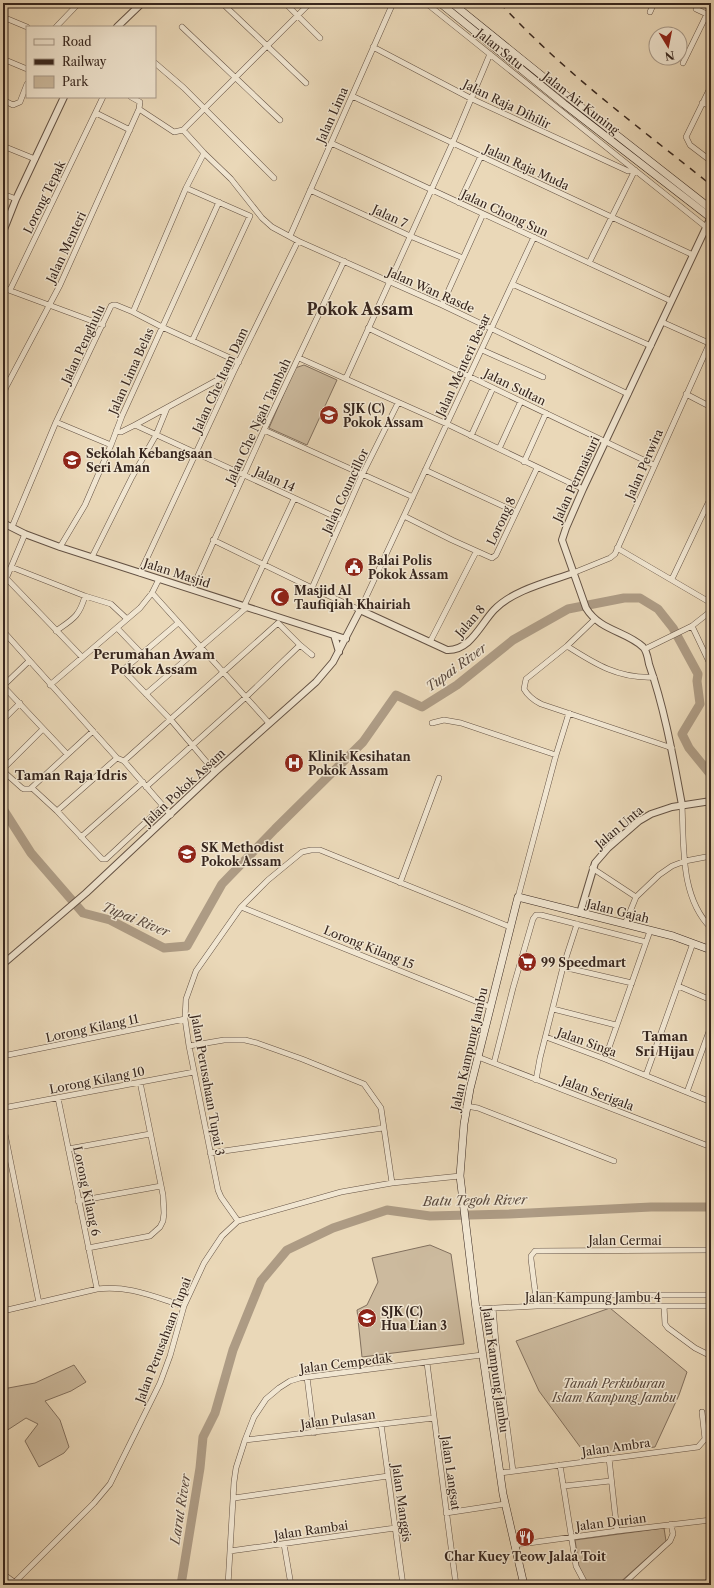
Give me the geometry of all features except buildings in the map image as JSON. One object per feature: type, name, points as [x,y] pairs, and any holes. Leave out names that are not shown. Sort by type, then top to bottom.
[{"type":"main road","name":"Jalan Air Kuning","points":[[440,3],[564,104],[711,218]]},
{"type":"main road","name":"Jalan Air Kuning","points":[[452,3],[711,209]]},
{"type":"main road","name":"Jalan Gajah","points":[[518,897],[625,924],[693,943],[711,950]]},
{"type":"main road","name":"Jalan Kampung Jambu","points":[[518,897],[466,1106],[460,1176],[482,1355],[500,1473],[514,1546],[524,1585]]},
{"type":"street","points":[[57,26],[77,5],[69,3]]},
{"type":"street","points":[[118,26],[142,3]]},
{"type":"street","points":[[222,3],[306,83]]},
{"type":"street","points":[[285,3],[320,38]]},
{"type":"street","points":[[139,109],[174,132],[183,130],[310,3]]},
{"type":"street","name":"Jalan Lima","points":[[290,236],[393,3]]},
{"type":"street","name":"Jalan Satu","points":[[426,3],[709,229]]},
{"type":"street","points":[[650,12],[654,3]]},
{"type":"street","points":[[688,54],[709,15],[696,9]]},
{"type":"street","points":[[3,17],[26,27]]},
{"type":"street","points":[[182,27],[280,120]]},
{"type":"street","name":"Jalan Raja Dihilir","points":[[373,47],[472,99],[628,171],[635,170]]},
{"type":"street","points":[[346,378],[432,190],[490,54]]},
{"type":"street","points":[[3,59],[26,69]]},
{"type":"street","points":[[156,64],[184,88],[274,178]]},
{"type":"street","points":[[711,86],[687,134],[687,140],[690,145],[711,161]]},
{"type":"street","points":[[3,100],[13,105],[20,102],[26,87]]},
{"type":"street","name":"Jalan Raja Muda","points":[[352,96],[693,255]]},
{"type":"street","points":[[3,232],[16,199],[64,98]]},
{"type":"street","name":"Lorong Tepak","points":[[10,290],[103,98]]},
{"type":"street","name":"Jalan Menteri","points":[[3,397],[6,387],[50,304],[130,130],[139,109],[140,102],[134,98]]},
{"type":"street","points":[[702,103],[711,106]]},
{"type":"street","points":[[96,113],[130,130]]},
{"type":"street","name":"Jalan Wan Rasde","points":[[183,130],[204,153],[232,179],[262,218],[272,227],[628,394]]},
{"type":"street","name":"Jalan Chong Sun","points":[[331,143],[671,301]]},
{"type":"street","points":[[3,146],[35,159]]},
{"type":"street","points":[[204,153],[186,188],[133,312],[239,362]]},
{"type":"street","points":[[459,202],[481,156]]},
{"type":"street","points":[[589,263],[635,170]]},
{"type":"street","points":[[186,188],[250,216],[192,341]]},
{"type":"street","name":"Jalan 7","points":[[310,190],[410,236],[463,258]]},
{"type":"street","points":[[3,194],[16,199]]},
{"type":"street","name":"Jalan Lima Belas","points":[[60,547],[84,505],[219,202]]},
{"type":"street","points":[[442,306],[483,214]]},
{"type":"street","name":"Jalan Permaisuri","points":[[645,649],[636,642],[595,620],[586,608],[562,540],[583,489],[671,301],[693,255],[709,229],[711,218]]},
{"type":"street","name":"Jalan Menteri Besar","points":[[360,610],[534,237]]},
{"type":"street","name":"Jalan Che Itam Dam","points":[[140,573],[197,454],[234,371],[298,240]]},
{"type":"street","name":"Jalan Che Ngah Tambah","points":[[192,589],[213,540],[344,261]]},
{"type":"street","points":[[512,284],[651,346]]},
{"type":"street","points":[[3,288],[50,304],[103,325]]},
{"type":"street","name":"Jalan Penghulu","points":[[12,527],[56,422],[113,305],[133,312]]},
{"type":"street","points":[[662,322],[710,343]]},
{"type":"street","name":"Jalan Sultan","points":[[368,328],[654,465]]},
{"type":"street","name":"Jalan Perwira","points":[[573,572],[610,558],[617,548],[710,343]]},
{"type":"street","points":[[482,350],[543,377]]},
{"type":"street","points":[[299,358],[447,424],[583,489]]},
{"type":"street","points":[[116,431],[121,432],[135,425],[234,371]]},
{"type":"street","points":[[471,436],[493,388]]},
{"type":"street","points":[[686,394],[711,407]]},
{"type":"street","points":[[499,449],[521,401]]},
{"type":"street","name":"Jalan Councillor","points":[[312,588],[362,474],[398,403]]},
{"type":"street","points":[[92,557],[132,477],[156,435],[167,408]]},
{"type":"street","points":[[524,462],[546,413]]},
{"type":"street","points":[[56,422],[111,446]]},
{"type":"street","name":"Jalan 14","points":[[135,425],[243,476],[342,520]]},
{"type":"street","points":[[264,430],[412,497]]},
{"type":"street","name":"Lorong 8","points":[[404,516],[476,552],[492,558],[496,556],[537,468]]},
{"type":"street","points":[[425,470],[516,512]]},
{"type":"street","points":[[672,579],[711,497]]},
{"type":"street","points":[[146,694],[246,606],[263,564],[294,499]]},
{"type":"street","name":"Jalan Masjid","points":[[3,523],[25,534],[60,547],[346,639]]},
{"type":"street","points":[[3,586],[25,534]]},
{"type":"street","points":[[213,540],[360,610]]},
{"type":"street","points":[[617,548],[711,603]]},
{"type":"street","points":[[430,642],[476,552]]},
{"type":"street","points":[[11,567],[85,596],[111,604],[127,619]]},
{"type":"street","name":"Jalan 8","points":[[360,610],[447,650],[455,650],[462,648],[468,643],[494,610],[509,597],[573,572]]},
{"type":"street","points":[[6,578],[82,658]]},
{"type":"street","points":[[50,685],[140,608],[152,593],[159,579]]},
{"type":"street","points":[[152,593],[269,724]]},
{"type":"street","points":[[56,631],[82,609],[85,596]]},
{"type":"street","name":"Jalan Pokok Assam","points":[[3,964],[74,903],[215,772],[316,682],[334,662],[360,610]]},
{"type":"street","points":[[711,611],[692,626],[645,649],[654,677],[672,748],[682,805],[685,862],[691,897],[696,910],[711,928]]},
{"type":"street","points":[[595,620],[567,646],[531,673],[526,679],[524,685],[524,689],[527,694],[533,700],[541,704],[672,748]]},
{"type":"street","points":[[178,623],[124,670],[215,772]]},
{"type":"street","points":[[124,761],[278,623],[312,655]]},
{"type":"street","points":[[692,626],[711,666]]},
{"type":"street","points":[[117,628],[142,654]]},
{"type":"street","points":[[3,631],[28,661],[117,758],[124,761],[170,815]]},
{"type":"street","points":[[334,635],[339,652]]},
{"type":"street","points":[[146,787],[246,697],[300,645]]},
{"type":"street","points":[[567,646],[592,662],[610,671],[644,677],[654,677]]},
{"type":"street","points":[[28,661],[3,686],[67,754]]},
{"type":"street","points":[[3,720],[20,704]]},
{"type":"street","name":"Jalan Kampung Jambu","points":[[518,897],[568,713]]},
{"type":"street","points":[[432,723],[444,720],[461,723],[556,755]]},
{"type":"street","points":[[44,729],[3,770],[24,789],[32,788],[93,731]]},
{"type":"street","points":[[57,811],[117,758]]},
{"type":"street","points":[[400,883],[439,778]]},
{"type":"street","points":[[81,837],[143,782]]},
{"type":"street","points":[[32,788],[57,811],[101,859],[106,859],[163,806]]},
{"type":"street","name":"Jalan Unta","points":[[580,913],[592,868],[595,863],[608,848],[639,821],[651,814],[682,805],[711,801]]},
{"type":"street","name":"Jalan Perusahaan Tupai 3","points":[[238,1221],[221,1197],[210,1153],[185,1019],[186,999],[196,972],[242,906],[268,880],[302,852],[320,850],[510,927]]},
{"type":"street","points":[[625,924],[636,896],[659,876],[672,866],[711,856]]},
{"type":"street","points":[[592,868],[636,896]]},
{"type":"street","name":"Lorong Kilang 15","points":[[242,906],[490,1006]]},
{"type":"street","name":"Jalan Gajah","points":[[494,1063],[513,988],[533,919],[536,915],[646,942]]},
{"type":"street","points":[[536,1080],[540,1058],[563,967],[577,924]]},
{"type":"street","points":[[605,1059],[650,931]]},
{"type":"street","points":[[646,1075],[693,943]]},
{"type":"street","points":[[563,967],[632,984]]},
{"type":"street","points":[[678,986],[711,1000]]},
{"type":"street","points":[[553,1009],[616,1025]]},
{"type":"street","name":"Lorong Kilang 11","points":[[3,1056],[185,1019]]},
{"type":"street","points":[[687,1092],[711,1026]]},
{"type":"street","name":"Jalan Singa","points":[[546,1037],[646,1075],[711,1102]]},
{"type":"street","points":[[189,1046],[224,1040],[245,1040],[302,1059],[366,1086],[381,1108],[392,1183]]},
{"type":"street","name":"Jalan Serigala","points":[[478,1057],[711,1147]]},
{"type":"street","name":"Lorong Kilang 10","points":[[3,1108],[194,1072]]},
{"type":"street","points":[[88,1248],[150,1236],[160,1227],[164,1213],[161,1186],[140,1082]]},
{"type":"street","name":"Lorong Kilang 6","points":[[58,1098],[97,1289]]},
{"type":"street","points":[[466,1106],[478,1108],[614,1161]]},
{"type":"street","points":[[3,1124],[39,1303]]},
{"type":"street","points":[[210,1153],[383,1128]]},
{"type":"street","points":[[68,1149],[150,1134]]},
{"type":"street","name":"Jalan Perusahaan Tupai","points":[[13,1584],[94,1503],[110,1484],[160,1383],[170,1356],[184,1306],[204,1262],[222,1236],[238,1221],[341,1192],[392,1183],[460,1176]]},
{"type":"street","points":[[78,1201],[161,1186]]},
{"type":"street","name":"Jalan Cermai","points":[[536,1295],[531,1259],[533,1253],[539,1250],[711,1250]]},
{"type":"street","points":[[3,1311],[97,1289],[120,1288],[184,1306]]},
{"type":"street","points":[[536,1306],[536,1295],[711,1295]]},
{"type":"street","name":"Jalan Kampung Jambu 4","points":[[476,1309],[536,1306],[711,1306]]},
{"type":"street","points":[[664,1306],[665,1324],[668,1328],[695,1348],[711,1356]]},
{"type":"street","points":[[493,1308],[496,1343],[513,1471]]},
{"type":"street","name":"Jalan Cempedak","points":[[228,1585],[236,1468],[254,1417],[266,1399],[290,1381],[307,1377],[482,1355]]},
{"type":"street","name":"Jalan Langsat","points":[[427,1363],[456,1585]]},
{"type":"street","points":[[307,1377],[314,1433]]},
{"type":"street","name":"Jalan Ambra","points":[[500,1473],[698,1447],[705,1439],[702,1412]]},
{"type":"street","name":"Jalan Pulasan","points":[[245,1440],[434,1418]]},
{"type":"street","name":"Jalan Manggis","points":[[381,1424],[403,1585]]},
{"type":"street","points":[[608,1458],[617,1530]]},
{"type":"street","points":[[560,1465],[576,1566],[586,1585]]},
{"type":"street","points":[[234,1498],[388,1476]]},
{"type":"street","points":[[564,1486],[610,1481]]},
{"type":"street","points":[[446,1513],[506,1504]]},
{"type":"street","name":"Jalan Durian","points":[[514,1546],[617,1530],[711,1520]]},
{"type":"street","points":[[622,1585],[670,1541],[673,1534],[671,1524]]},
{"type":"street","name":"Jalan Rambai","points":[[230,1552],[395,1528]]},
{"type":"street","points":[[284,1544],[291,1585]]},
{"type":"street","points":[[3,1574],[13,1584]]},
{"type":"street","points":[[704,1585],[711,1578]]},
{"type":"green space","points":[[304,365],[337,380],[307,445],[269,428],[295,368]]},
{"type":"green space","points":[[430,1245],[451,1254],[464,1344],[362,1357],[357,1310],[367,1305],[378,1282],[372,1258]]},
{"type":"green space","name":"Tanah Perkuburan Islam Kampung Jambu","points":[[610,1308],[687,1372],[679,1395],[655,1447],[586,1455],[539,1391],[516,1341]]},
{"type":"green space","points":[[74,1365],[86,1382],[71,1391],[45,1401],[60,1420],[69,1447],[64,1453],[39,1467],[25,1441],[38,1424],[26,1418],[3,1433],[3,1389],[35,1383]]},
{"type":"green space","points":[[664,1528],[666,1541],[617,1585],[588,1585],[579,1567],[575,1540]]},
{"type":"waterway","name":"Tupai River","points":[[3,809],[31,853],[83,913],[110,920],[164,948],[187,946],[222,884],[363,742],[396,695],[422,707],[457,685],[513,640],[568,609],[624,598],[640,598],[658,609],[673,628],[698,674],[697,681],[700,704],[682,734],[689,748],[711,775]]},
{"type":"waterway","name":"Batu Tegoh River","points":[[181,1585],[200,1468],[203,1437],[215,1413],[233,1350],[261,1281],[287,1250],[333,1228],[387,1210],[430,1216],[509,1214],[651,1207],[711,1207]]},
{"type":"railway","points":[[500,3],[575,76],[711,185]]},
{"type":"place","name":"SJK (C) Pokok Assam","points":[[329,415]]},
{"type":"place","name":"Sekolah Kebangsaan Seri Aman","points":[[72,460]]},
{"type":"place","name":"Balai Polis Pokok Assam","points":[[354,567]]},
{"type":"place","name":"Masjid Al Taufiqiah Khairiah","points":[[280,597]]},
{"type":"place","name":"Klinik Kesihatan Pokok Assam","points":[[294,763]]},
{"type":"place","name":"SK Methodist Pokok Assam","points":[[187,854]]},
{"type":"place","name":"99 Speedmart","points":[[527,962]]},
{"type":"place","name":"SJK (C) Hua Lian 3","points":[[367,1318]]},
{"type":"place","name":"Char Kuey Teow Jalaá Toit","points":[[525,1537]]},
{"type":"district","name":"Pokok Assam","points":[[360,309]]},
{"type":"district","name":"Perumahan Awam Pokok Assam","points":[[154,662]]},
{"type":"district","name":"Taman Raja Idris","points":[[71,775]]},
{"type":"district","name":"Taman Sri Hijau","points":[[665,1044]]},
{"type":"water label","name":"Larut River","points":[[180,1509]]}]
